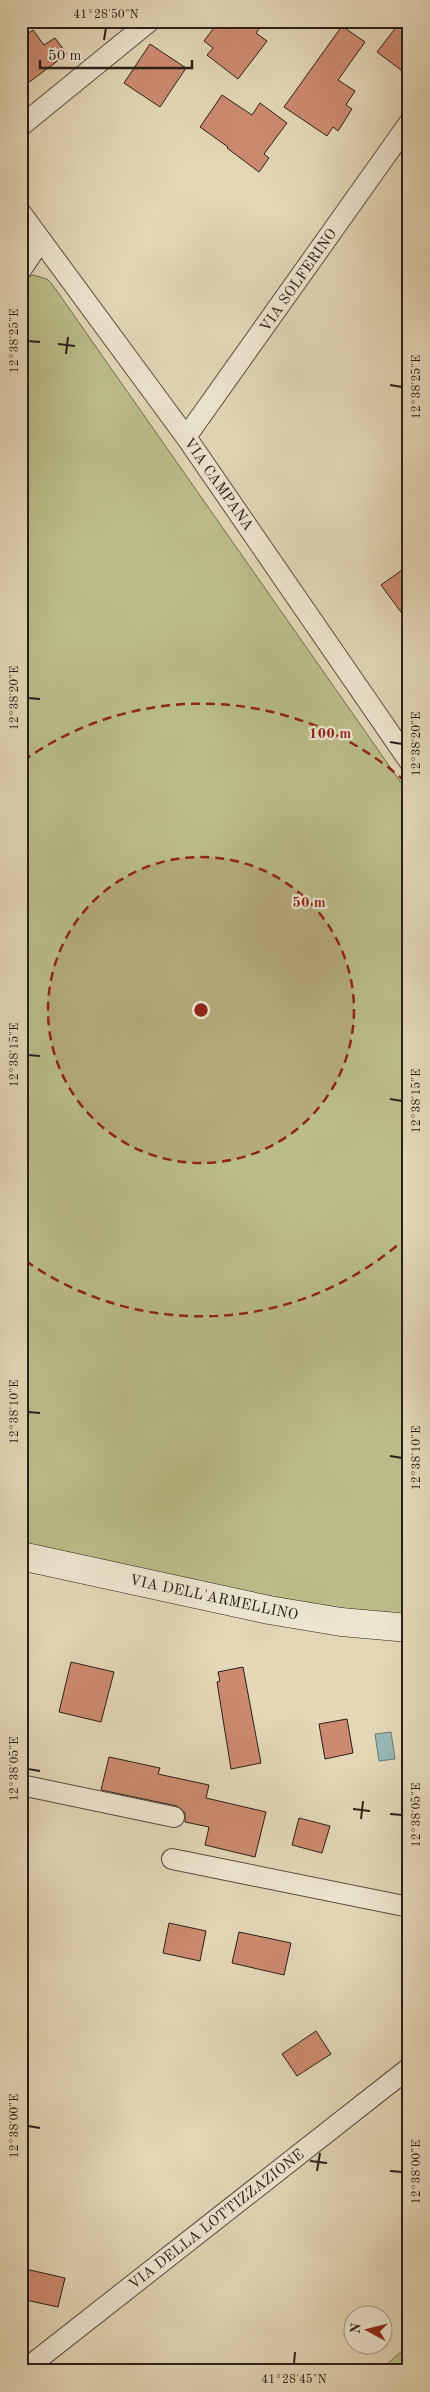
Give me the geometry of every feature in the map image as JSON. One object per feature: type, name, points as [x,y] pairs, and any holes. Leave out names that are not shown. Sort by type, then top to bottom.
[{"type":"street","points":[[21,126],[150,21]]},
{"type":"street","name":"VIA SOLFERINO","points":[[186,437],[409,123]]},
{"type":"street","name":"VIA CAMPANA","points":[[21,213],[186,437],[409,761]]},
{"type":"street","points":[[21,270],[41,240]]},
{"type":"street","name":"VIA DELL'ARMELLINO","points":[[21,1556],[268,1610],[341,1622],[409,1628]]},
{"type":"street","points":[[21,1785],[174,1817]]},
{"type":"street","points":[[172,1859],[409,1907]]},
{"type":"street","name":"VIA DELLA LOTTIZZAZIONE","points":[[23,2371],[409,2068]]},
{"type":"green space","points":[[33,275],[47,279],[52,284],[409,794],[409,1622],[387,1623],[21,1546],[21,283],[27,277]]},
{"type":"green space","points":[[409,2345],[409,2371],[379,2371]]},
{"type":"water","points":[[391,1732],[395,1759],[379,1761],[375,1734]]},
{"type":"building","points":[[219,21],[265,21],[256,33],[267,41],[238,79],[207,55],[213,48],[204,41]]},
{"type":"building","points":[[401,21],[409,21],[409,76],[377,52]]},
{"type":"building","points":[[342,26],[365,42],[338,80],[355,91],[346,105],[352,109],[338,131],[333,127],[327,136],[284,107]]},
{"type":"building","points":[[33,30],[44,45],[55,38],[67,54],[28,83],[21,74],[21,38]]},
{"type":"building","points":[[150,44],[186,68],[160,107],[124,83]]},
{"type":"building","points":[[222,95],[252,115],[260,103],[287,123],[264,154],[269,158],[259,172],[200,127]]},
{"type":"building","points":[[409,565],[409,623],[381,585]]},
{"type":"building","points":[[71,1662],[114,1672],[101,1722],[59,1712]]},
{"type":"building","points":[[243,1667],[261,1763],[231,1769],[217,1682],[220,1681],[218,1672]]},
{"type":"building","points":[[347,1719],[353,1753],[325,1759],[319,1724]]},
{"type":"building","points":[[109,1757],[160,1768],[158,1774],[209,1785],[206,1798],[266,1812],[255,1857],[205,1845],[209,1827],[185,1822],[185,1813],[177,1806],[101,1790]]},
{"type":"building","points":[[299,1818],[330,1826],[322,1853],[292,1845]]},
{"type":"building","points":[[169,1923],[206,1931],[200,1961],[163,1953]]},
{"type":"building","points":[[239,1932],[291,1943],[284,1975],[232,1963]]},
{"type":"building","points":[[316,2031],[331,2054],[297,2076],[282,2054]]},
{"type":"building","points":[[21,2268],[65,2278],[58,2307],[21,2299]]}]
